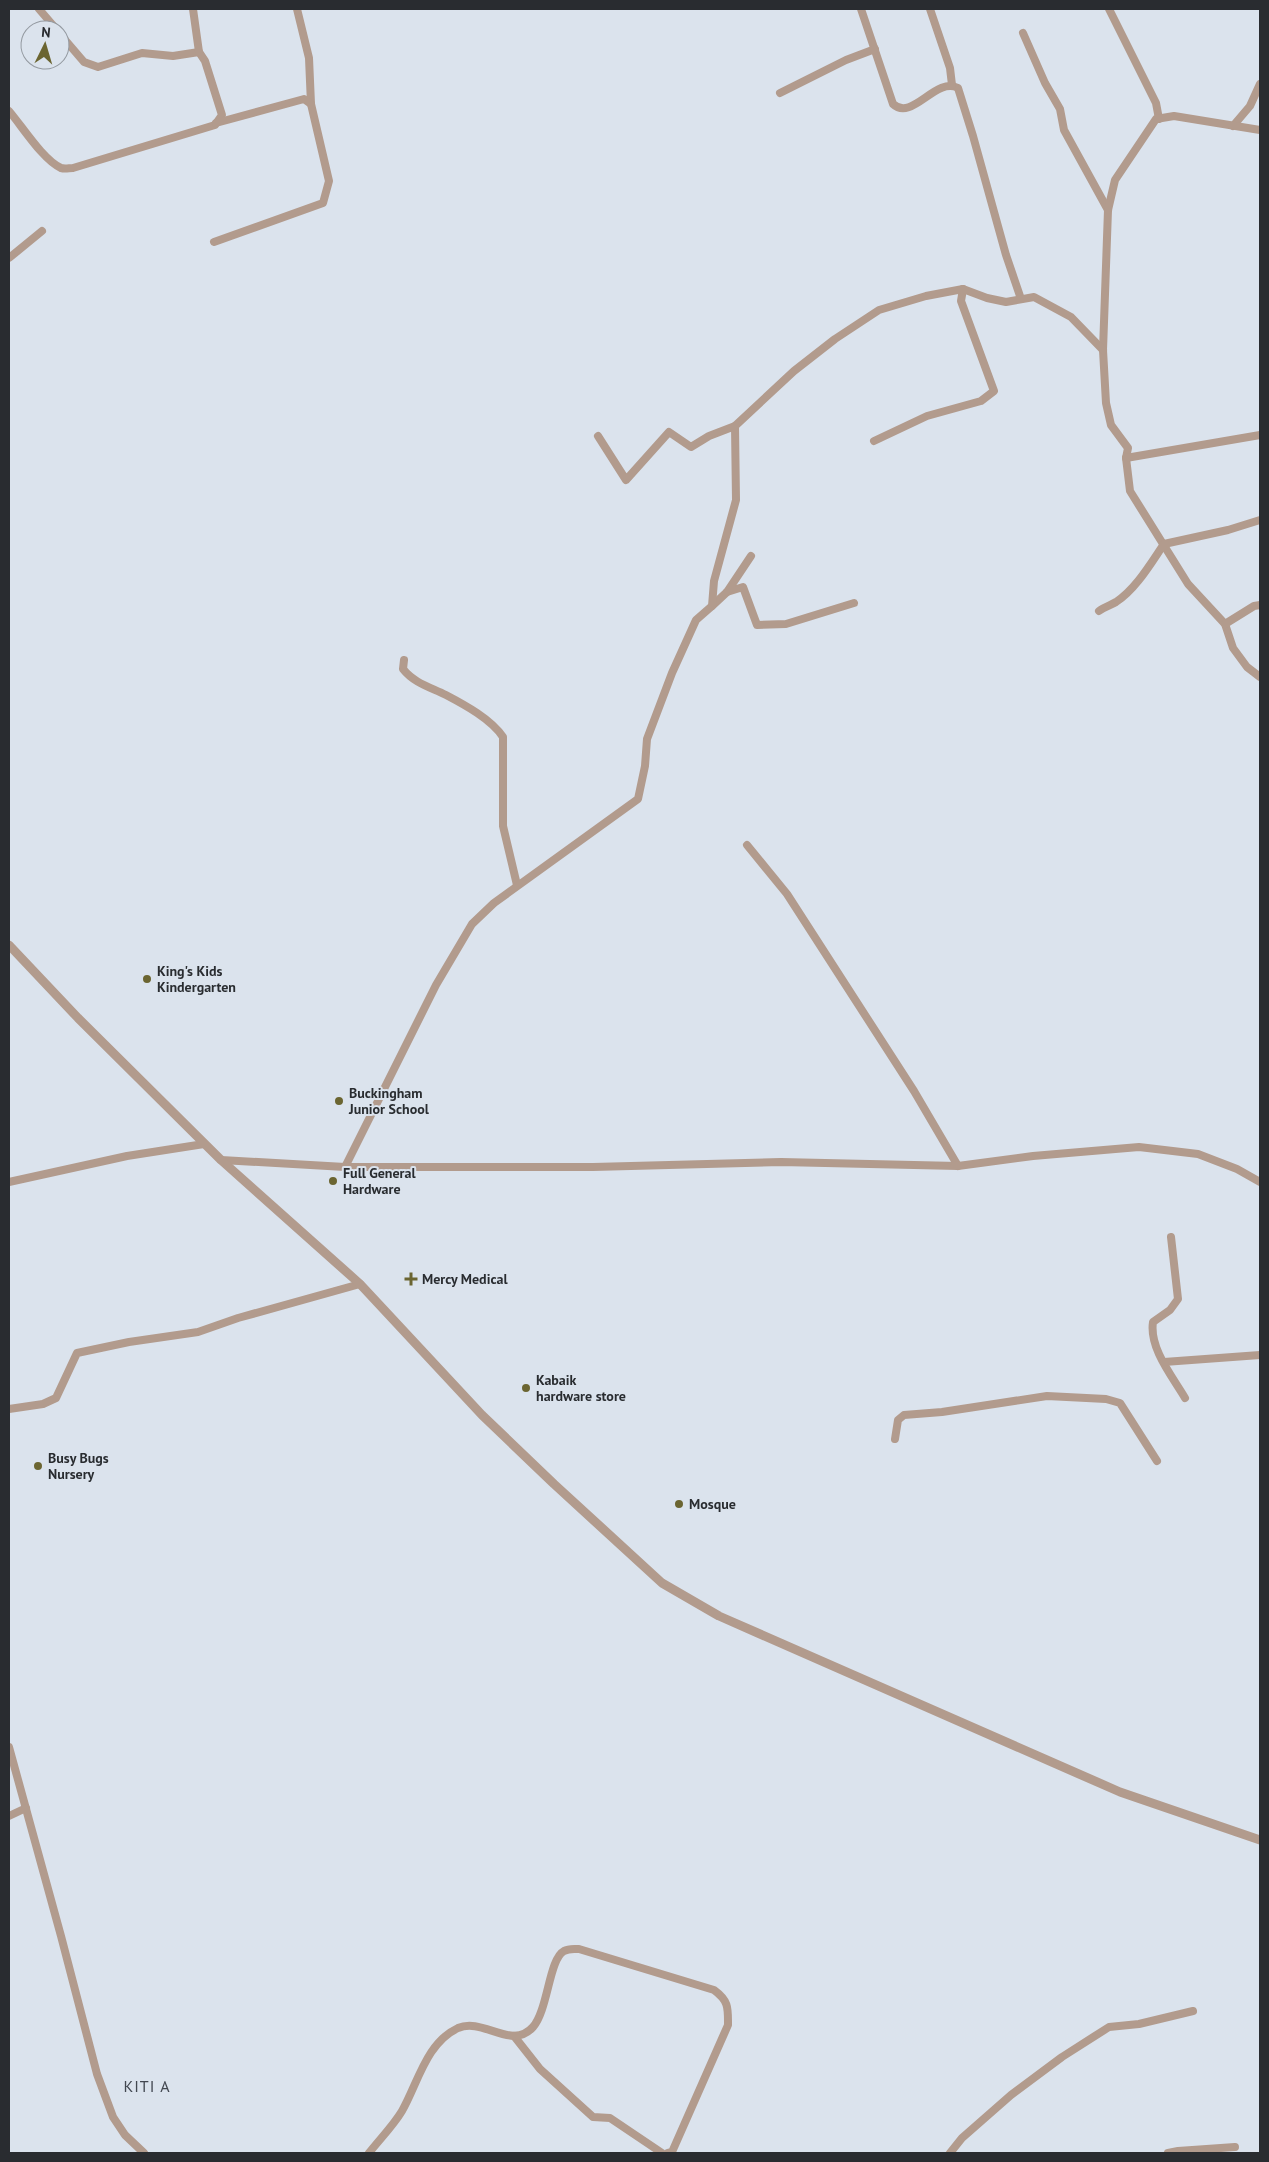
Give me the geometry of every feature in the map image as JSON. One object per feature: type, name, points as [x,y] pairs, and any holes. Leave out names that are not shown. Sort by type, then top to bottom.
[{"type":"street","points":[[39,9],[48,20]]},
{"type":"street","points":[[192,9],[199,52],[205,61],[220,104],[222,115],[216,123]]},
{"type":"street","points":[[214,242],[324,203],[329,181],[311,104],[309,58],[297,9]]},
{"type":"street","points":[[861,9],[893,104],[897,108],[903,109],[912,105],[945,86],[952,85],[958,88],[962,96],[1006,255],[1021,299]]},
{"type":"street","points":[[930,9],[950,68],[952,85]]},
{"type":"street","points":[[1109,9],[1156,103],[1159,119]]},
{"type":"street","points":[[1023,33],[1045,83],[1060,109],[1064,130],[1108,210]]},
{"type":"street","points":[[70,46],[84,62],[98,67],[142,53],[173,56],[199,52]]},
{"type":"street","points":[[780,93],[846,60],[875,49]]},
{"type":"street","points":[[1234,126],[1250,106],[1260,84]]},
{"type":"street","points":[[9,111],[51,161],[63,169],[73,168],[216,123],[304,99],[311,104]]},
{"type":"street","points":[[1260,130],[1174,116],[1156,119],[1115,180],[1108,210],[1103,350],[1106,403],[1111,425],[1128,448],[1126,458],[1130,491],[1188,584],[1226,624],[1233,648],[1247,667],[1260,677]]},
{"type":"street","points":[[9,258],[42,231]]},
{"type":"street","points":[[598,436],[626,480],[669,432],[691,447],[709,436],[735,426],[794,370],[835,339],[879,310],[926,296],[963,289],[987,298],[1006,302],[1034,297],[1071,318],[1103,350]]},
{"type":"street","points":[[874,441],[914,424],[927,416],[981,401],[994,391],[961,301],[963,289]]},
{"type":"street","points":[[712,606],[714,581],[736,500],[735,426]]},
{"type":"street","points":[[1126,458],[1260,435]]},
{"type":"street","points":[[1099,611],[1116,602],[1125,594],[1152,563],[1164,544],[1228,530],[1260,520]]},
{"type":"street","points":[[345,1167],[436,985],[472,924],[494,903],[638,799],[645,766],[647,739],[672,673],[696,620],[727,592],[751,556]]},
{"type":"street","points":[[727,592],[743,587],[757,625],[786,624],[854,603]]},
{"type":"street","points":[[1226,624],[1254,606],[1260,605]]},
{"type":"street","points":[[404,660],[402,669],[410,678],[446,695],[474,712],[503,737],[503,826],[517,886]]},
{"type":"street","points":[[747,845],[787,894],[914,1091],[958,1166]]},
{"type":"street","points":[[9,945],[78,1018],[204,1144],[360,1284],[482,1416],[618,1545],[662,1584],[719,1616],[1120,1792],[1260,1840]]},
{"type":"street","points":[[9,1182],[127,1156],[204,1144]]},
{"type":"street","points":[[221,1160],[345,1167],[594,1167],[781,1162],[958,1166],[1033,1156],[1139,1147],[1198,1154],[1237,1169],[1260,1182]]},
{"type":"street","points":[[1171,1236],[1178,1299],[1170,1310],[1153,1322],[1152,1330],[1153,1340],[1185,1398]]},
{"type":"street","points":[[9,1409],[43,1404],[56,1398],[77,1353],[129,1342],[198,1332],[238,1318],[360,1284]]},
{"type":"street","points":[[1164,1362],[1260,1355]]},
{"type":"street","points":[[895,1439],[898,1420],[904,1415],[1035,1397],[1077,1397],[1120,1403],[1157,1461]]},
{"type":"street","points":[[9,1747],[97,2074],[113,2117],[125,2135],[144,2153]]},
{"type":"street","points":[[9,1816],[26,1808]]},
{"type":"street","points":[[369,2153],[401,2113],[434,2046],[447,2035],[466,2025],[477,2025],[506,2036],[525,2033],[536,2022],[548,1993],[556,1961],[564,1951],[570,1949],[579,1949],[714,1990],[724,1997],[728,2008],[728,2025],[672,2152],[668,2153]]},
{"type":"street","points":[[950,2153],[962,2138],[1011,2095],[1062,2057],[1109,2027],[1147,2022],[1193,2011]]},
{"type":"street","points":[[514,2036],[540,2069],[593,2117],[610,2118],[662,2153]]},
{"type":"street","points":[[1168,2153],[1235,2147]]},
{"type":"place","name":"King's Kids Kindergarten","points":[[147,979]]},
{"type":"place","name":"Buckingham Junior School","points":[[339,1101]]},
{"type":"place","name":"Full General Hardware","points":[[333,1181]]},
{"type":"place","name":"Mercy Medical","points":[[411,1279]]},
{"type":"place","name":"Kabaik hardware store","points":[[526,1388]]},
{"type":"place","name":"Busy Bugs Nursery","points":[[38,1466]]},
{"type":"place","name":"Mosque","points":[[679,1504]]},
{"type":"district","name":"KITI A","points":[[147,2086]]}]
